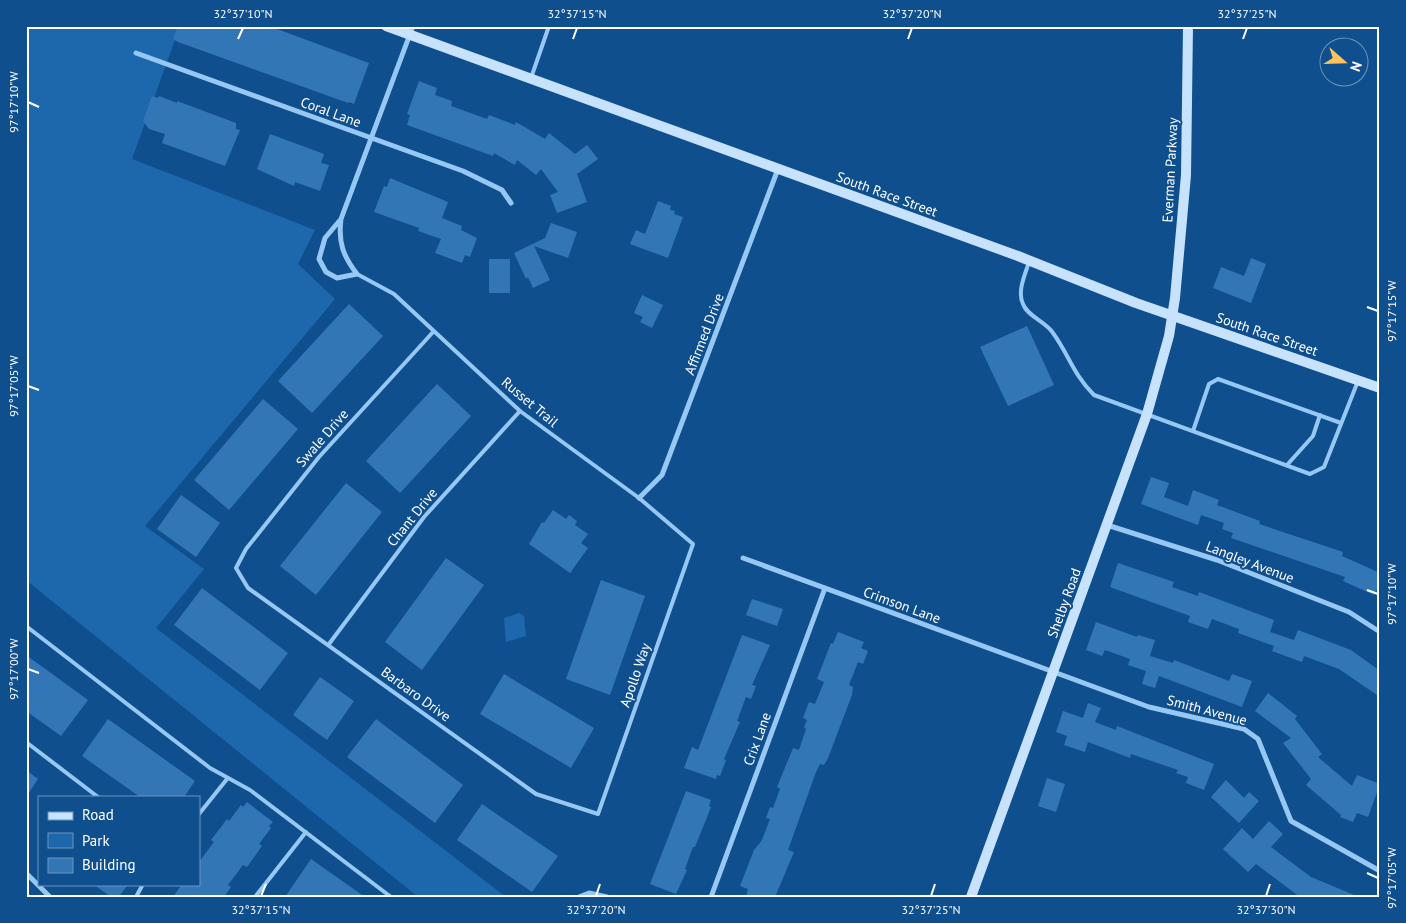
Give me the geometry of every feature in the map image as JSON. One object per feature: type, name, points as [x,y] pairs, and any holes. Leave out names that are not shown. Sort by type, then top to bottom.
[{"type":"main road","name":"South Race Street","points":[[386,26],[412,31],[530,80],[1030,260],[1172,316],[1380,388]]},
{"type":"main road","name":"Everman Parkway","points":[[1172,316],[1186,176],[1188,26]]},
{"type":"main road","name":"Shelby Road","points":[[971,897],[1148,414],[1169,336],[1172,316]]},
{"type":"street","points":[[341,219],[325,238],[319,258],[326,272],[337,278],[357,274],[341,249],[339,233],[341,219],[412,31]]},
{"type":"street","name":"Coral Lane","points":[[136,53],[463,172],[502,190],[512,203]]},
{"type":"street","name":"Affirmed Drive","points":[[640,498],[662,475],[778,169]]},
{"type":"street","name":"Langley Avenue","points":[[1107,525],[1218,560],[1349,612],[1380,632]]},
{"type":"street","name":"Crimson Lane","points":[[743,558],[1053,673]]},
{"type":"street","name":"Crix Lane","points":[[711,897],[825,588]]},
{"type":"street","name":"Smith Avenue","points":[[1053,673],[1149,707],[1244,729],[1258,739],[1291,821],[1380,871]]},
{"type":"street","points":[[26,873],[38,885]]},
{"type":"street","points":[[39,886],[50,897]]},
{"type":"street","points":[[579,897],[589,893],[607,897]]},
{"type":"lane","points":[[530,80],[549,26]]},
{"type":"lane","points":[[1030,260],[1020,297],[1023,306],[1054,334],[1079,380],[1094,395],[1310,474],[1324,466],[1358,381]]},
{"type":"lane","name":"Russet Trail","points":[[357,274],[394,294],[520,411],[640,498],[693,544]]},
{"type":"lane","name":"Swale Drive","points":[[236,568],[246,549],[319,457],[434,331]]},
{"type":"lane","points":[[1193,431],[1208,384],[1218,379],[1341,423]]},
{"type":"lane","name":"Chant Drive","points":[[329,644],[424,517],[520,411]]},
{"type":"lane","points":[[1287,465],[1312,436],[1320,415]]},
{"type":"lane","name":"Apollo Way","points":[[598,814],[693,544]]},
{"type":"lane","name":"Barbaro Drive","points":[[236,568],[248,588],[329,644],[536,794],[598,814]]},
{"type":"lane","points":[[26,626],[210,768],[250,790],[391,897]]},
{"type":"lane","points":[[26,742],[97,796]]},
{"type":"lane","points":[[200,813],[227,779]]},
{"type":"lane","points":[[256,897],[306,832]]},
{"type":"green space","points":[[26,26],[180,26],[132,159],[315,230],[298,264],[335,299],[145,526],[204,569],[156,628],[506,897],[418,897],[26,580]]},
{"type":"green space","points":[[519,613],[524,616],[526,636],[506,642],[504,618]]},
{"type":"building","points":[[178,26],[278,26],[277,29],[369,63],[354,104],[348,103],[178,42],[173,39]]},
{"type":"building","points":[[419,81],[437,88],[435,95],[452,101],[451,106],[487,119],[489,115],[515,125],[516,122],[545,139],[549,133],[575,154],[587,145],[598,159],[577,174],[587,202],[557,213],[550,195],[558,192],[541,169],[536,175],[517,160],[515,165],[494,153],[493,156],[407,125],[410,115],[407,114]]},
{"type":"building","points":[[152,96],[158,98],[159,96],[177,103],[177,101],[236,123],[236,129],[240,130],[225,166],[162,143],[165,134],[149,129],[143,121]]},
{"type":"building","points":[[270,134],[324,154],[321,163],[329,165],[320,191],[295,182],[294,186],[257,169]]},
{"type":"building","points":[[390,178],[448,202],[442,218],[462,226],[461,230],[477,238],[470,257],[465,255],[462,263],[435,253],[441,239],[418,231],[419,228],[374,212],[384,186],[387,187]]},
{"type":"building","points":[[658,201],[671,206],[670,210],[675,211],[674,214],[683,217],[668,258],[630,244],[636,230],[645,234]]},
{"type":"building","points":[[551,223],[577,232],[568,258],[534,246],[550,280],[533,288],[528,277],[526,279],[514,253],[545,238]]},
{"type":"building","points":[[1251,258],[1266,264],[1251,303],[1213,288],[1221,267],[1244,276]]},
{"type":"building","points":[[489,259],[510,259],[510,293],[489,293]]},
{"type":"building","points":[[642,295],[663,305],[652,328],[640,322],[643,317],[634,313]]},
{"type":"building","points":[[349,304],[383,336],[312,413],[278,381]]},
{"type":"building","points":[[1027,326],[1054,385],[1008,406],[980,347]]},
{"type":"building","points":[[437,384],[471,416],[400,493],[366,461]]},
{"type":"building","points":[[263,399],[298,429],[229,510],[194,480]]},
{"type":"building","points":[[1151,477],[1169,483],[1164,497],[1188,506],[1193,490],[1219,500],[1217,505],[1260,521],[1259,524],[1343,552],[1342,556],[1380,573],[1380,583],[1374,595],[1343,581],[1345,577],[1231,538],[1233,533],[1222,529],[1224,523],[1201,515],[1198,525],[1141,504]]},
{"type":"building","points":[[346,483],[382,512],[316,595],[280,566]]},
{"type":"building","points":[[181,495],[220,523],[196,557],[157,529]]},
{"type":"building","points":[[553,510],[566,519],[569,515],[577,521],[575,525],[588,534],[581,543],[588,548],[570,573],[529,544],[542,522],[544,523]]},
{"type":"building","points":[[446,558],[484,585],[422,670],[385,642]]},
{"type":"building","points":[[1118,563],[1174,582],[1172,587],[1198,596],[1199,592],[1274,620],[1270,632],[1294,640],[1298,630],[1351,650],[1380,671],[1380,697],[1339,669],[1304,656],[1302,662],[1272,651],[1274,646],[1238,633],[1239,629],[1212,619],[1208,629],[1188,622],[1190,616],[1110,587]]},
{"type":"building","points":[[601,580],[645,596],[610,695],[566,679]]},
{"type":"building","points":[[202,588],[288,653],[260,690],[174,625]]},
{"type":"building","points":[[752,599],[783,609],[777,626],[746,615]]},
{"type":"building","points":[[1096,622],[1137,637],[1138,635],[1155,640],[1150,656],[1173,663],[1174,660],[1229,681],[1232,674],[1252,681],[1242,707],[1159,676],[1155,688],[1142,684],[1146,671],[1128,665],[1130,659],[1105,650],[1102,656],[1086,650]]},
{"type":"building","points":[[838,632],[864,642],[861,648],[868,651],[863,664],[858,662],[849,685],[853,687],[852,695],[828,758],[824,765],[820,764],[816,772],[788,850],[794,852],[775,897],[746,897],[748,889],[740,886],[754,850],[762,840],[770,819],[766,818],[770,807],[773,808],[780,789],[777,787],[793,748],[799,750],[806,729],[804,727],[807,720],[803,718],[809,702],[815,704],[824,682],[817,679],[831,643],[833,644]]},
{"type":"building","points":[[742,635],[770,645],[752,685],[756,686],[751,699],[746,697],[737,721],[740,722],[724,759],[726,760],[720,776],[717,775],[716,779],[684,768],[692,747],[698,750]]},
{"type":"building","points":[[26,655],[88,700],[61,736],[26,711]]},
{"type":"building","points":[[504,674],[594,728],[571,768],[480,714]]},
{"type":"building","points":[[320,677],[354,701],[327,740],[293,715]]},
{"type":"building","points":[[1268,693],[1297,716],[1295,719],[1322,754],[1318,757],[1352,786],[1357,775],[1380,784],[1368,817],[1357,813],[1353,822],[1340,817],[1341,815],[1306,785],[1311,779],[1283,743],[1291,738],[1255,711]]},
{"type":"building","points":[[1088,703],[1101,708],[1095,722],[1116,730],[1117,726],[1214,764],[1204,790],[1186,783],[1188,777],[1176,773],[1178,770],[1131,754],[1130,758],[1088,742],[1085,752],[1064,745],[1067,736],[1056,732],[1063,711],[1083,718]]},
{"type":"building","points":[[108,719],[195,781],[185,796],[139,796],[82,756]]},
{"type":"building","points":[[376,719],[463,785],[435,823],[347,757]]},
{"type":"building","points":[[26,770],[38,779],[26,797]]},
{"type":"building","points":[[1047,778],[1065,784],[1056,812],[1038,806]]},
{"type":"building","points":[[1226,780],[1244,798],[1249,792],[1259,801],[1239,823],[1211,797]]},
{"type":"building","points":[[686,791],[711,800],[709,806],[711,807],[695,847],[693,847],[685,869],[687,870],[676,894],[650,884]]},
{"type":"building","points":[[247,802],[273,822],[269,826],[271,828],[259,844],[262,846],[247,867],[243,865],[228,885],[231,887],[224,897],[173,897],[181,886],[200,886],[200,861],[214,842],[211,840],[227,819],[229,821],[241,805],[243,807]]},
{"type":"building","points":[[482,804],[558,856],[532,892],[457,840]]},
{"type":"building","points":[[1269,821],[1283,834],[1271,847],[1311,877],[1359,897],[1300,897],[1256,864],[1248,872],[1223,849],[1242,828],[1253,839]]},
{"type":"building","points":[[311,859],[365,897],[285,897]]},
{"type":"building","points":[[96,886],[127,886],[119,897],[111,897]]}]
